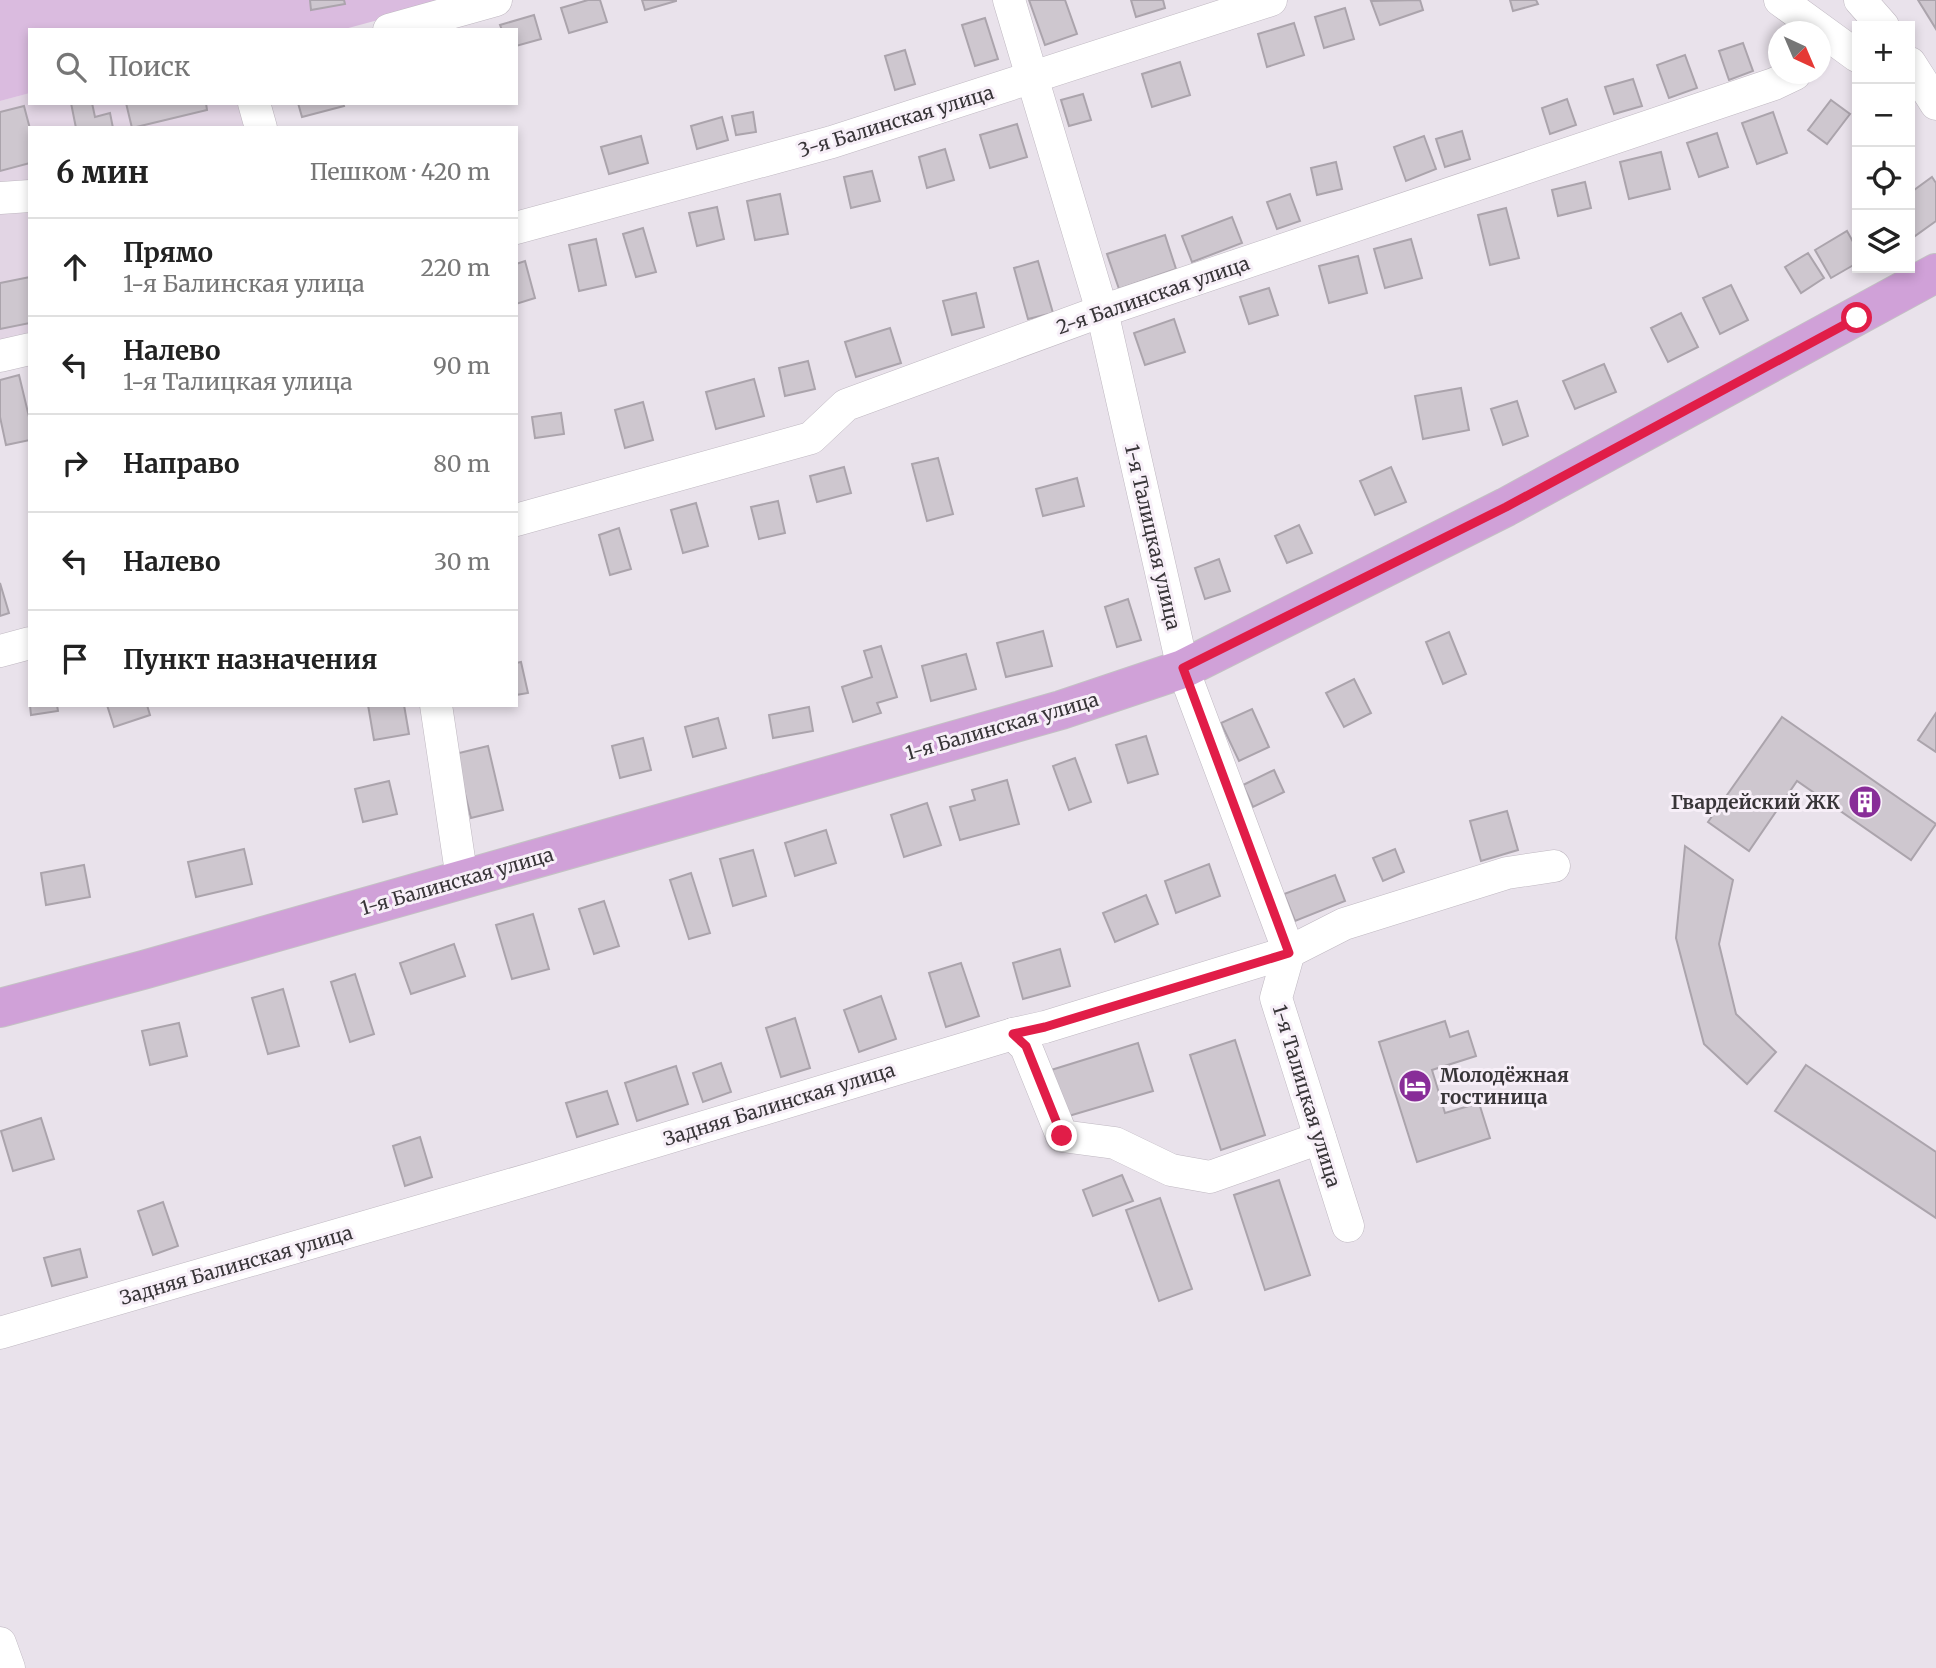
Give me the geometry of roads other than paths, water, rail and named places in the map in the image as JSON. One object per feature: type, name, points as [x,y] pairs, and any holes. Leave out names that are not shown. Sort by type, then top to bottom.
[{"type":"main road","name":"1-я Балинская улица","points":[[0,1008],[1061,710],[1183,668],[1506,507],[1936,273]]},
{"type":"street","points":[[391,28],[399,0]]},
{"type":"street","points":[[395,28],[496,0]]},
{"type":"street","name":"1-я Талицкая улица","points":[[1009,0],[1102,311],[1183,668],[1289,953],[1276,998],[1348,1226]]},
{"type":"street","name":"3-я Балинская улица","points":[[518,227],[832,142],[1271,0]]},
{"type":"street","points":[[1780,0],[1841,55]]},
{"type":"street","points":[[1860,0],[1879,21]]},
{"type":"street","points":[[1918,76],[1936,104]]},
{"type":"street","points":[[1918,76],[1936,113]]},
{"type":"street","name":"2-я Балинская улица","points":[[518,519],[811,438],[846,405],[1102,311],[1774,84]]},
{"type":"street","points":[[255,105],[260,126]]},
{"type":"street","points":[[0,198],[28,196]]},
{"type":"street","points":[[0,356],[28,349]]},
{"type":"street","points":[[0,651],[28,644]]},
{"type":"street","points":[[436,707],[462,880]]},
{"type":"street","name":"Задняя Балинская улица","points":[[0,1334],[1013,1034],[1045,1027],[1289,953],[1344,924],[1507,873],[1554,866]]},
{"type":"street","points":[[1013,1034],[1026,1046],[1062,1136],[1115,1143],[1171,1170],[1210,1177],[1320,1138]]},
{"type":"street","points":[[0,1643],[9,1668]]},
{"type":"place","name":"Гвардейский ЖК","points":[[1865,802]]},
{"type":"place","name":"Молодёжная гостиница","points":[[1415,1086]]}]
